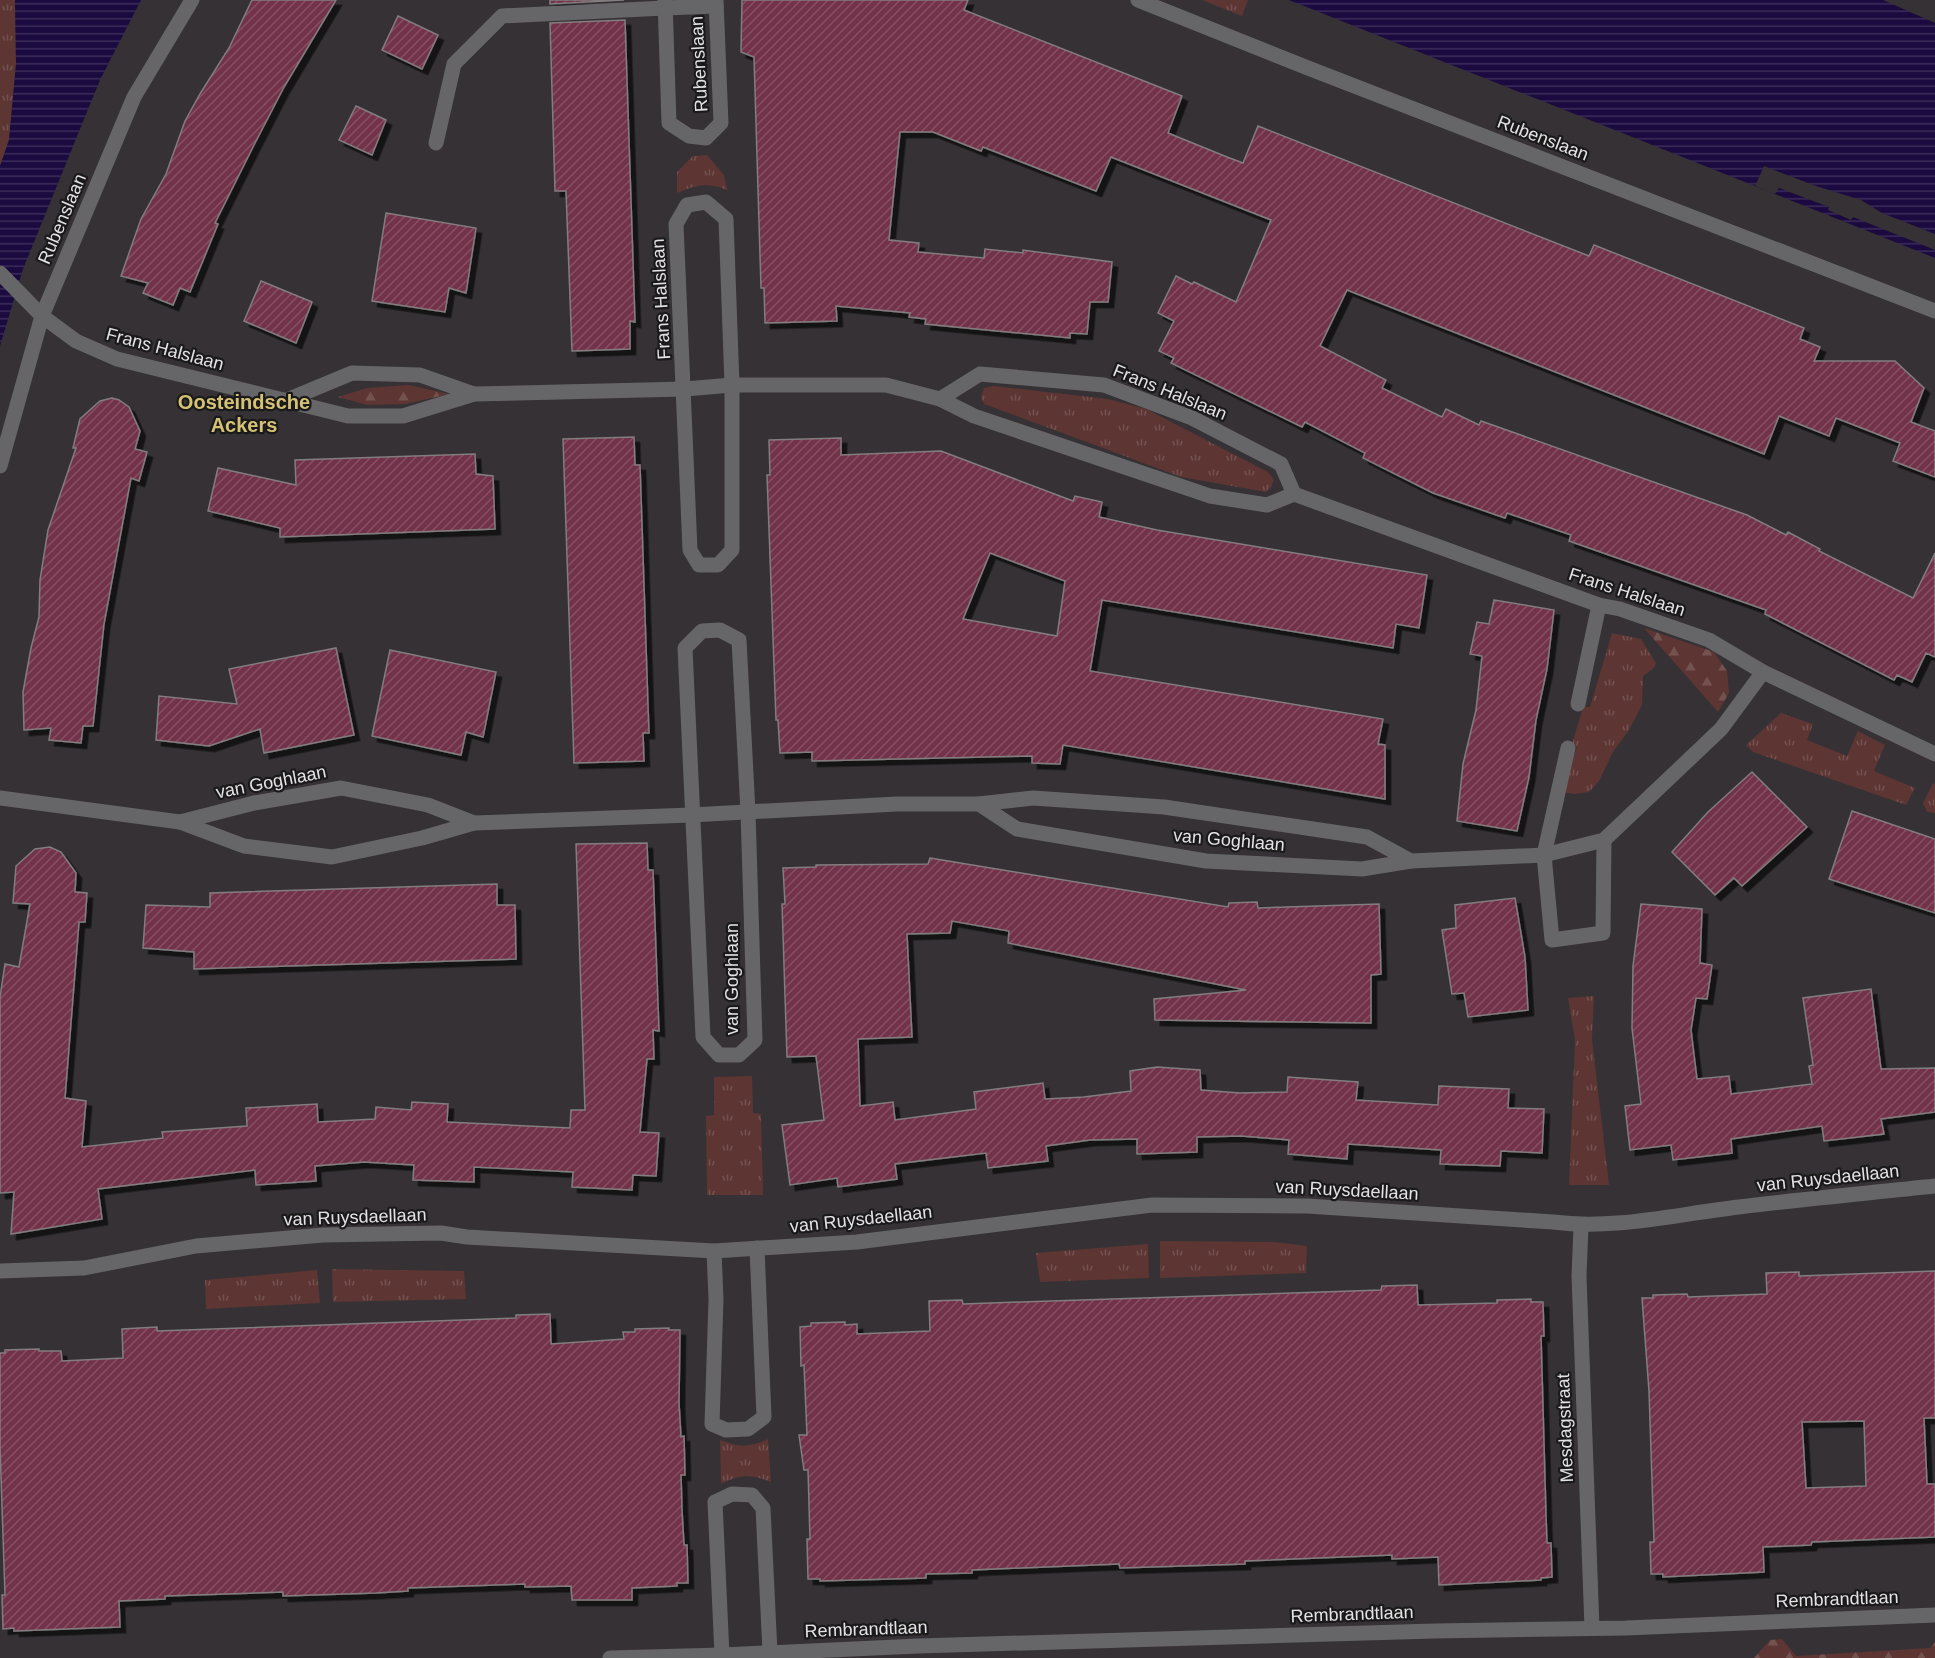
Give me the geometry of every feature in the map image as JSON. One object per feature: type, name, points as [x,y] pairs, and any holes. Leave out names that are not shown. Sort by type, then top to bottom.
[{"type":"street","name":"Rubenslaan","points":[[0,466],[42,316],[134,97],[192,0]]},
{"type":"street","name":"Rubenslaan","points":[[1138,0],[1319,73],[1935,311]]},
{"type":"street","name":"Rubenslaan","points":[[716,3],[721,123],[706,138],[689,136],[669,123],[665,4],[716,3]]},
{"type":"street","points":[[436,143],[454,64],[502,16],[665,4]]},
{"type":"street","name":"Frans Halslaan","points":[[706,202],[726,219],[732,385],[732,550],[718,565],[699,566],[690,550],[685,389],[676,224],[687,205],[706,202]]},
{"type":"street","name":"Frans Halslaan","points":[[0,273],[42,316],[76,341],[117,359],[348,416],[404,416],[474,394],[685,389],[732,385],[885,385],[940,399],[974,416],[1210,496],[1267,505],[1294,494],[1599,605],[1620,609],[1709,640],[1763,672],[1935,754]]},
{"type":"street","name":"Frans Halslaan","points":[[287,400],[352,373],[420,375],[474,394]]},
{"type":"street","name":"Frans Halslaan","points":[[940,399],[980,374],[1104,385],[1192,418],[1281,464],[1294,494]]},
{"type":"street","points":[[1578,704],[1599,605]]},
{"type":"street","name":"van Goghlaan","points":[[720,630],[739,640],[748,812],[755,1040],[739,1055],[719,1055],[703,1037],[691,815],[685,648],[702,631],[720,630]]},
{"type":"street","name":"van Goghlaan","points":[[979,804],[1017,829],[1206,861],[1362,869],[1411,861],[1544,855],[1604,840],[1721,729],[1763,672]]},
{"type":"street","points":[[1568,748],[1544,855],[1552,940],[1603,933],[1604,840]]},
{"type":"street","name":"van Goghlaan","points":[[180,822],[254,803],[341,788],[428,806],[474,823]]},
{"type":"street","name":"van Goghlaan","points":[[0,798],[180,822],[244,846],[332,857],[422,838],[474,823],[897,804],[979,804],[1033,798],[1164,807],[1367,837],[1411,861]]},
{"type":"street","name":"van Ruysdaellaan","points":[[0,1271],[84,1268],[196,1246],[323,1235],[441,1233],[468,1238],[714,1251],[857,1242],[1152,1205],[1307,1206],[1552,1222],[1581,1226],[1935,1186]]},
{"type":"street","name":"Mesdagstraat","points":[[1581,1226],[1579,1276],[1592,1628]]},
{"type":"street","points":[[714,1251],[716,1299],[712,1424],[726,1430],[748,1430],[764,1417],[758,1248]]},
{"type":"street","points":[[722,1655],[715,1502],[732,1494],[752,1495],[763,1508],[770,1652]]},
{"type":"street","name":"Rembrandtlaan","points":[[610,1658],[918,1646],[1592,1628],[1935,1615]]},
{"type":"green space","points":[[0,0],[15,0],[16,64],[9,140],[0,166]]},
{"type":"green space","points":[[1202,0],[1248,0],[1242,16]]},
{"type":"green space","points":[[707,155],[724,175],[727,190],[702,186],[677,193],[677,172],[693,156]]},
{"type":"green space","points":[[409,385],[449,394],[406,404],[367,405],[338,397],[367,388]]},
{"type":"green space","points":[[994,386],[1108,399],[1146,409],[1268,472],[1274,480],[1266,492],[1181,477],[984,404],[981,397],[984,388]]},
{"type":"green space","points":[[1644,628],[1714,652],[1727,671],[1729,693],[1718,712]]},
{"type":"green space","points":[[1612,633],[1641,639],[1656,663],[1654,668],[1643,676],[1642,705],[1629,730],[1613,752],[1599,781],[1589,792],[1574,794],[1562,792],[1577,747],[1572,744],[1583,707],[1590,707]]},
{"type":"green space","points":[[1781,713],[1813,724],[1807,740],[1847,756],[1858,731],[1885,745],[1874,771],[1915,788],[1906,805],[1753,752],[1746,745]]},
{"type":"green space","points":[[1933,783],[1935,784],[1935,813],[1927,812],[1923,803]]},
{"type":"green space","points":[[1594,996],[1592,1039],[1609,1185],[1569,1185],[1575,1040],[1568,998]]},
{"type":"green space","points":[[752,1076],[753,1113],[761,1114],[763,1195],[707,1195],[706,1116],[714,1115],[714,1077]]},
{"type":"green space","points":[[1160,1241],[1275,1242],[1307,1246],[1306,1273],[1160,1278]]},
{"type":"green space","points":[[1148,1244],[1149,1278],[1040,1282],[1036,1253]]},
{"type":"green space","points":[[332,1269],[464,1271],[466,1299],[333,1302]]},
{"type":"green space","points":[[317,1270],[320,1303],[206,1309],[205,1280]]},
{"type":"green space","points":[[768,1439],[771,1482],[746,1476],[721,1484],[720,1440],[744,1446]]},
{"type":"green space","points":[[1782,1639],[1796,1656],[1930,1648],[1935,1642],[1935,1658],[1754,1658],[1770,1640]]},
{"type":"shaded area","points":[[15,0],[141,0],[100,80],[23,269],[0,346],[0,166],[9,140],[16,64]]},
{"type":"shaded area","points":[[1289,0],[1883,0],[1935,23],[1935,258]]},
{"type":"pier","points":[[1764,166],[1861,200],[1882,213],[1935,234],[1935,250],[1853,217],[1851,220],[1828,210],[1829,207],[1779,188],[1775,194],[1755,186]]},
{"type":"building","points":[[252,0],[336,0],[284,87],[215,223],[218,224],[190,292],[180,288],[173,305],[143,293],[148,283],[121,276],[141,219],[166,174],[185,121],[229,48]]},
{"type":"building","points":[[550,0],[624,0],[550,4]]},
{"type":"building","points":[[742,0],[968,0],[964,10],[1182,96],[1168,133],[1227,157],[1243,163],[1258,126],[1589,256],[1594,245],[1804,328],[1800,339],[1820,347],[1814,361],[1895,361],[1924,388],[1911,422],[1935,431],[1935,477],[1893,461],[1900,443],[1836,418],[1829,436],[1779,416],[1764,454],[1347,290],[1320,346],[1386,380],[1382,388],[1442,417],[1446,409],[1479,425],[1481,421],[1747,515],[1786,535],[1788,532],[1820,549],[1819,551],[1913,598],[1935,553],[1935,657],[1926,653],[1912,682],[1897,675],[1894,680],[1765,614],[1766,610],[1569,541],[1571,535],[1507,513],[1505,518],[1433,493],[1363,458],[1365,453],[1305,422],[1302,427],[1171,363],[1174,358],[1159,351],[1174,321],[1158,313],[1176,276],[1236,302],[1271,220],[1111,157],[1096,191],[983,147],[981,151],[933,132],[900,132],[889,240],[919,243],[918,252],[984,258],[985,249],[1023,253],[1023,250],[1112,262],[1108,302],[1090,302],[1087,334],[1070,333],[1070,338],[925,324],[926,319],[909,317],[910,313],[836,306],[837,321],[765,323],[764,288],[761,288],[754,57],[741,52]]},
{"type":"building","points":[[398,16],[438,35],[422,69],[382,50]]},
{"type":"building","points":[[625,20],[635,322],[630,321],[630,349],[572,351],[566,191],[555,191],[550,23]]},
{"type":"building","points":[[356,106],[386,120],[372,155],[339,140]]},
{"type":"building","points":[[386,213],[476,228],[466,293],[449,288],[445,312],[372,301]]},
{"type":"building","points":[[261,281],[312,302],[296,343],[244,321]]},
{"type":"building","points":[[112,398],[129,407],[140,431],[135,449],[147,452],[139,481],[131,478],[104,624],[93,726],[83,726],[81,743],[49,740],[51,728],[24,730],[23,692],[39,617],[40,580],[48,530],[76,448],[73,448],[80,419],[100,401]]},
{"type":"building","points":[[634,437],[635,465],[640,465],[649,733],[643,733],[644,761],[574,763],[563,439]]},
{"type":"building","points":[[841,438],[841,455],[941,451],[1073,501],[1075,496],[1102,502],[1099,517],[1157,530],[1427,575],[1419,628],[1396,624],[1393,648],[1102,600],[1090,671],[1383,719],[1378,744],[1385,745],[1385,799],[1063,745],[1060,764],[1032,763],[1032,756],[812,761],[812,752],[780,753],[778,720],[776,720],[767,475],[770,475],[769,440]],"holes":[[[990,553],[1065,581],[1057,636],[963,619]]]},
{"type":"building","points":[[475,454],[476,474],[493,476],[495,529],[280,537],[280,528],[208,511],[218,468],[296,485],[295,460]]},
{"type":"building","points":[[1494,600],[1554,610],[1547,669],[1536,720],[1529,777],[1517,831],[1457,821],[1463,764],[1476,710],[1482,656],[1470,654],[1477,622],[1489,624]]},
{"type":"building","points":[[336,648],[354,735],[264,753],[260,729],[209,746],[156,740],[159,696],[237,704],[229,669]]},
{"type":"building","points":[[390,650],[496,672],[483,737],[466,732],[461,755],[372,736]]},
{"type":"building","points":[[1752,772],[1807,827],[1742,886],[1734,878],[1715,895],[1672,852],[1708,812]]},
{"type":"building","points":[[1852,811],[1935,839],[1935,913],[1829,879]]},
{"type":"building","points":[[647,843],[648,870],[653,870],[659,1031],[653,1030],[654,1059],[647,1059],[640,1132],[659,1133],[656,1176],[633,1175],[632,1190],[572,1187],[573,1172],[474,1167],[474,1182],[413,1180],[414,1165],[364,1162],[315,1166],[316,1181],[256,1185],[255,1170],[98,1189],[102,1219],[11,1234],[14,1192],[0,1193],[0,997],[5,964],[19,967],[30,904],[13,903],[16,866],[35,849],[50,847],[61,852],[76,873],[75,892],[87,893],[85,922],[79,922],[65,1098],[86,1101],[82,1147],[163,1138],[162,1132],[247,1126],[246,1108],[317,1104],[318,1122],[375,1119],[376,1107],[411,1110],[412,1102],[448,1104],[447,1122],[570,1128],[571,1110],[585,1110],[576,844]]},
{"type":"building","points":[[930,858],[1228,907],[1229,903],[1257,902],[1258,908],[1379,904],[1381,974],[1371,975],[1371,1023],[1155,1020],[1154,999],[1246,990],[1008,943],[1009,931],[952,921],[950,933],[907,934],[912,1037],[858,1039],[860,1106],[893,1102],[895,1120],[976,1109],[974,1092],[1043,1083],[1045,1099],[1131,1091],[1130,1071],[1157,1067],[1200,1070],[1201,1090],[1240,1093],[1287,1092],[1288,1077],[1358,1082],[1356,1100],[1438,1105],[1439,1086],[1509,1089],[1508,1108],[1544,1109],[1542,1153],[1501,1151],[1500,1166],[1440,1164],[1441,1150],[1348,1144],[1347,1159],[1288,1154],[1289,1140],[1241,1136],[1197,1137],[1197,1152],[1137,1154],[1137,1139],[1090,1140],[1046,1146],[1048,1161],[988,1168],[986,1153],[895,1164],[897,1179],[838,1187],[837,1178],[790,1185],[782,1125],[824,1120],[816,1056],[787,1057],[783,868],[816,867],[816,865],[928,864]]},
{"type":"building","points":[[497,884],[497,905],[515,905],[516,959],[194,969],[194,952],[143,948],[146,905],[210,907],[210,893]]},
{"type":"building","points":[[1515,898],[1525,957],[1528,1010],[1468,1017],[1464,993],[1452,994],[1442,930],[1456,928],[1455,905]]},
{"type":"building","points":[[1641,904],[1702,909],[1700,963],[1712,965],[1707,999],[1696,998],[1691,1030],[1697,1079],[1729,1076],[1731,1094],[1812,1084],[1809,1066],[1813,1065],[1803,998],[1871,989],[1881,1069],[1935,1068],[1935,1112],[1881,1119],[1884,1134],[1824,1141],[1822,1126],[1731,1139],[1732,1153],[1673,1160],[1671,1145],[1630,1150],[1625,1106],[1641,1104],[1632,1028],[1633,966]]},
{"type":"building","points":[[1935,1271],[1935,1418],[1924,1418],[1927,1484],[1935,1484],[1935,1537],[1812,1542],[1811,1545],[1763,1547],[1764,1572],[1663,1577],[1663,1574],[1651,1574],[1650,1542],[1654,1542],[1649,1391],[1642,1298],[1653,1298],[1653,1295],[1687,1294],[1688,1297],[1767,1294],[1766,1273],[1799,1272],[1799,1276]],"holes":[[[1864,1421],[1866,1486],[1806,1488],[1802,1422]]]},
{"type":"building","points":[[1417,1285],[1418,1305],[1497,1303],[1497,1300],[1531,1299],[1531,1302],[1543,1302],[1544,1336],[1541,1336],[1546,1515],[1547,1543],[1551,1543],[1552,1577],[1541,1578],[1541,1580],[1439,1585],[1438,1557],[1392,1559],[1392,1555],[1245,1561],[1245,1564],[1120,1568],[1119,1564],[972,1570],[972,1573],[926,1574],[926,1578],[820,1581],[820,1579],[808,1579],[807,1539],[810,1539],[808,1470],[804,1470],[799,1435],[807,1435],[800,1327],[811,1326],[811,1323],[845,1322],[845,1325],[857,1324],[857,1334],[930,1331],[929,1301],[962,1300],[963,1304],[1381,1290],[1382,1286]]},
{"type":"building","points":[[550,1314],[551,1344],[624,1339],[623,1332],[635,1332],[635,1329],[680,1330],[679,1403],[681,1437],[684,1436],[685,1475],[681,1475],[682,1510],[684,1545],[687,1545],[688,1583],[677,1583],[677,1586],[632,1588],[632,1600],[572,1600],[571,1586],[525,1587],[525,1584],[408,1588],[408,1591],[376,1593],[283,1596],[283,1592],[165,1596],[165,1599],[119,1601],[120,1627],[14,1631],[14,1628],[3,1629],[2,1595],[5,1595],[0,1447],[0,1353],[5,1353],[5,1350],[61,1351],[62,1361],[123,1358],[122,1329],[157,1327],[157,1331],[516,1318],[516,1315]]},
{"type":"district","name":"Oosteindsche Ackers","points":[[244,414]]}]
